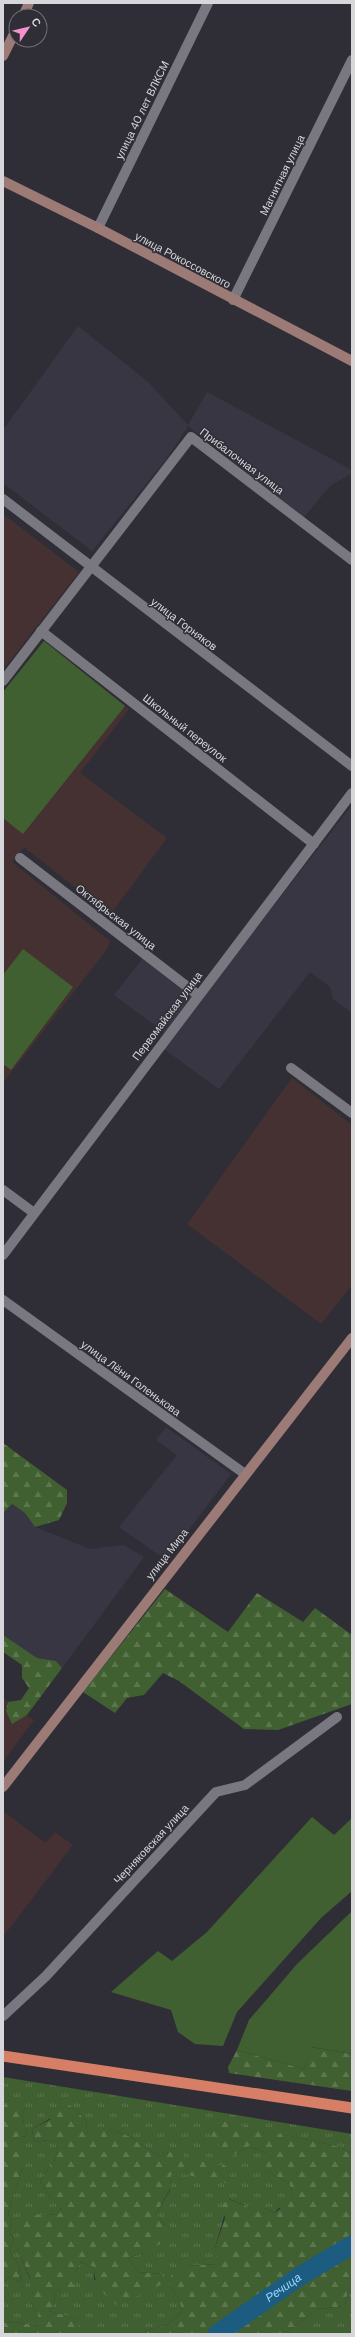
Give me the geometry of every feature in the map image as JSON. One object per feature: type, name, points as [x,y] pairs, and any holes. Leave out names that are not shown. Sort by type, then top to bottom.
[{"type":"highway","points":[[3,2056],[352,2108]]},
{"type":"main road","points":[[3,56],[8,46]]},
{"type":"main road","name":"улица Рокоссовского","points":[[3,182],[98,228],[352,361]]},
{"type":"main road","name":"улица Мира","points":[[3,1787],[352,1338]]},
{"type":"street","name":"улица 40 лет ВЛКСМ","points":[[98,228],[208,3]]},
{"type":"street","name":"Магнитная улица","points":[[233,300],[352,60]]},
{"type":"street","name":"Прибалочная улица","points":[[90,567],[191,436],[352,560]]},
{"type":"street","name":"улица Горняков","points":[[3,499],[352,766]]},
{"type":"street","points":[[3,681],[90,567]]},
{"type":"street","name":"Школьный переулок","points":[[40,632],[314,844]]},
{"type":"street","name":"Первомайская улица","points":[[3,1255],[352,793]]},
{"type":"street","name":"Октябрьская улица","points":[[20,858],[198,995]]},
{"type":"street","points":[[291,1068],[352,1113]]},
{"type":"street","points":[[3,1190],[34,1213]]},
{"type":"street","name":"улица Лёни Голенькова","points":[[3,1300],[245,1474]]},
{"type":"street","name":"Черняковская улица","points":[[3,2016],[46,1976],[216,1792],[245,1785],[337,1717]]},
{"type":"shaded area","points":[[78,326],[147,381],[188,425],[207,392],[352,470],[352,473],[330,486],[304,517],[188,426],[167,458],[92,551],[3,483],[3,430]]},
{"type":"shaded area","points":[[3,514],[79,572],[3,670]]},
{"type":"shaded area","points":[[44,641],[129,709],[80,773],[167,838],[110,915],[24,847],[12,862],[110,941],[108,948],[3,1083],[3,692]]},
{"type":"shaded area","points":[[352,805],[352,1013],[333,999],[330,987],[310,972],[219,1089],[157,1044],[164,1032],[114,995],[143,958],[200,1001]]},
{"type":"shaded area","points":[[292,1078],[352,1125],[352,1285],[321,1324],[187,1224]]},
{"type":"shaded area","points":[[166,1427],[231,1474],[166,1560],[119,1527],[177,1455],[156,1440]]},
{"type":"shaded area","points":[[11,1504],[25,1513],[35,1527],[90,1549],[124,1545],[144,1557],[62,1668],[56,1661],[37,1658],[3,1635],[3,1513]]},
{"type":"shaded area","points":[[3,1698],[34,1720],[3,1762]]},
{"type":"shaded area","points":[[3,1811],[46,1843],[55,1832],[73,1845],[3,1937]]},
{"type":"green space","points":[[44,641],[125,706],[23,834],[3,818],[3,692]]},
{"type":"green space","points":[[23,949],[73,987],[11,1070],[3,1064],[3,975]]},
{"type":"green space","points":[[3,1443],[67,1490],[67,1503],[59,1520],[35,1527],[25,1513],[12,1504],[3,1513]]},
{"type":"green space","points":[[165,1589],[228,1632],[257,1593],[303,1622],[315,1608],[352,1635],[352,1704],[278,1730],[244,1729],[179,1681],[163,1673],[144,1695],[127,1698],[115,1713],[83,1692]]},
{"type":"green space","points":[[3,1635],[37,1658],[56,1661],[62,1668],[27,1715],[12,1724],[6,1711],[8,1702],[21,1700],[29,1688],[22,1678],[22,1665],[3,1652]]},
{"type":"green space","points":[[312,1817],[334,1835],[352,1818],[352,1891],[321,1918],[237,2012],[223,2046],[195,2044],[178,2032],[171,2010],[111,1992],[158,1951],[172,1961],[207,1932]]},
{"type":"green space","points":[[352,1911],[352,2054],[312,2047],[304,2069],[237,2050],[249,2020],[297,1964]]},
{"type":"green space","points":[[311,2047],[352,2054],[352,2091],[229,2073],[228,2067],[237,2050],[304,2069]]},
{"type":"green space","points":[[3,2077],[352,2134],[352,2154],[341,2147],[272,2132],[218,2141],[227,2159],[249,2146],[266,2153],[266,2171],[289,2183],[293,2194],[274,2213],[265,2208],[252,2208],[229,2199],[215,2248],[219,2264],[188,2266],[170,2287],[179,2299],[182,2311],[168,2324],[139,2334],[75,2334],[81,2320],[49,2311],[54,2303],[55,2290],[74,2287],[74,2274],[81,2262],[94,2267],[94,2280],[162,2274],[138,2272],[128,2258],[143,2253],[166,2226],[156,2214],[170,2190],[171,2174],[183,2174],[186,2165],[170,2152],[156,2155],[131,2137],[111,2129],[93,2134],[87,2130],[86,2120],[70,2105],[45,2114],[51,2118],[32,2129],[34,2142],[49,2140],[58,2146],[55,2160],[40,2181],[49,2195],[61,2207],[59,2214],[50,2214],[17,2248],[30,2279],[30,2302],[39,2314],[39,2326],[15,2322],[3,2323],[3,2284],[8,2277],[21,2282],[19,2265],[10,2253],[14,2238],[9,2233],[12,2222],[8,2212],[23,2167],[11,2141],[19,2136],[27,2137],[22,2116],[25,2107],[19,2099],[7,2101],[3,2106]]},
{"type":"green space","points":[[19,2098],[25,2107],[22,2116],[27,2137],[19,2136],[11,2141],[22,2151],[23,2167],[8,2212],[12,2222],[9,2233],[14,2238],[10,2253],[19,2265],[21,2282],[8,2277],[3,2284],[3,2106],[7,2101]]},
{"type":"green space","points":[[70,2105],[86,2120],[87,2130],[93,2133],[111,2129],[131,2137],[156,2155],[170,2152],[184,2155],[186,2165],[199,2161],[226,2166],[231,2178],[225,2183],[183,2174],[171,2175],[170,2189],[156,2214],[166,2226],[166,2241],[143,2253],[128,2258],[138,2272],[162,2274],[164,2283],[118,2306],[100,2290],[94,2274],[94,2267],[81,2262],[74,2274],[74,2288],[55,2290],[54,2303],[49,2311],[82,2320],[75,2334],[3,2334],[3,2323],[15,2322],[39,2326],[39,2314],[30,2302],[30,2278],[17,2248],[21,2227],[31,2215],[59,2214],[61,2208],[49,2195],[40,2181],[55,2160],[58,2146],[49,2140],[34,2142],[32,2129],[51,2119],[45,2114],[58,2106]]},
{"type":"green space","points":[[213,2119],[341,2147],[352,2154],[352,2289],[348,2290],[345,2306],[318,2309],[284,2334],[139,2334],[168,2324],[182,2311],[179,2299],[170,2287],[172,2271],[188,2266],[218,2264],[215,2248],[225,2218],[222,2205],[228,2199],[252,2208],[265,2208],[274,2213],[280,2209],[277,2200],[293,2194],[289,2183],[266,2171],[266,2153],[249,2146],[227,2159],[219,2155],[218,2141],[208,2133]]},
{"type":"green space","points":[[352,2289],[352,2334],[284,2334],[318,2309],[345,2306],[348,2290]]},
{"type":"waterway","name":"Речица","points":[[217,2334],[300,2276],[352,2245]]}]
